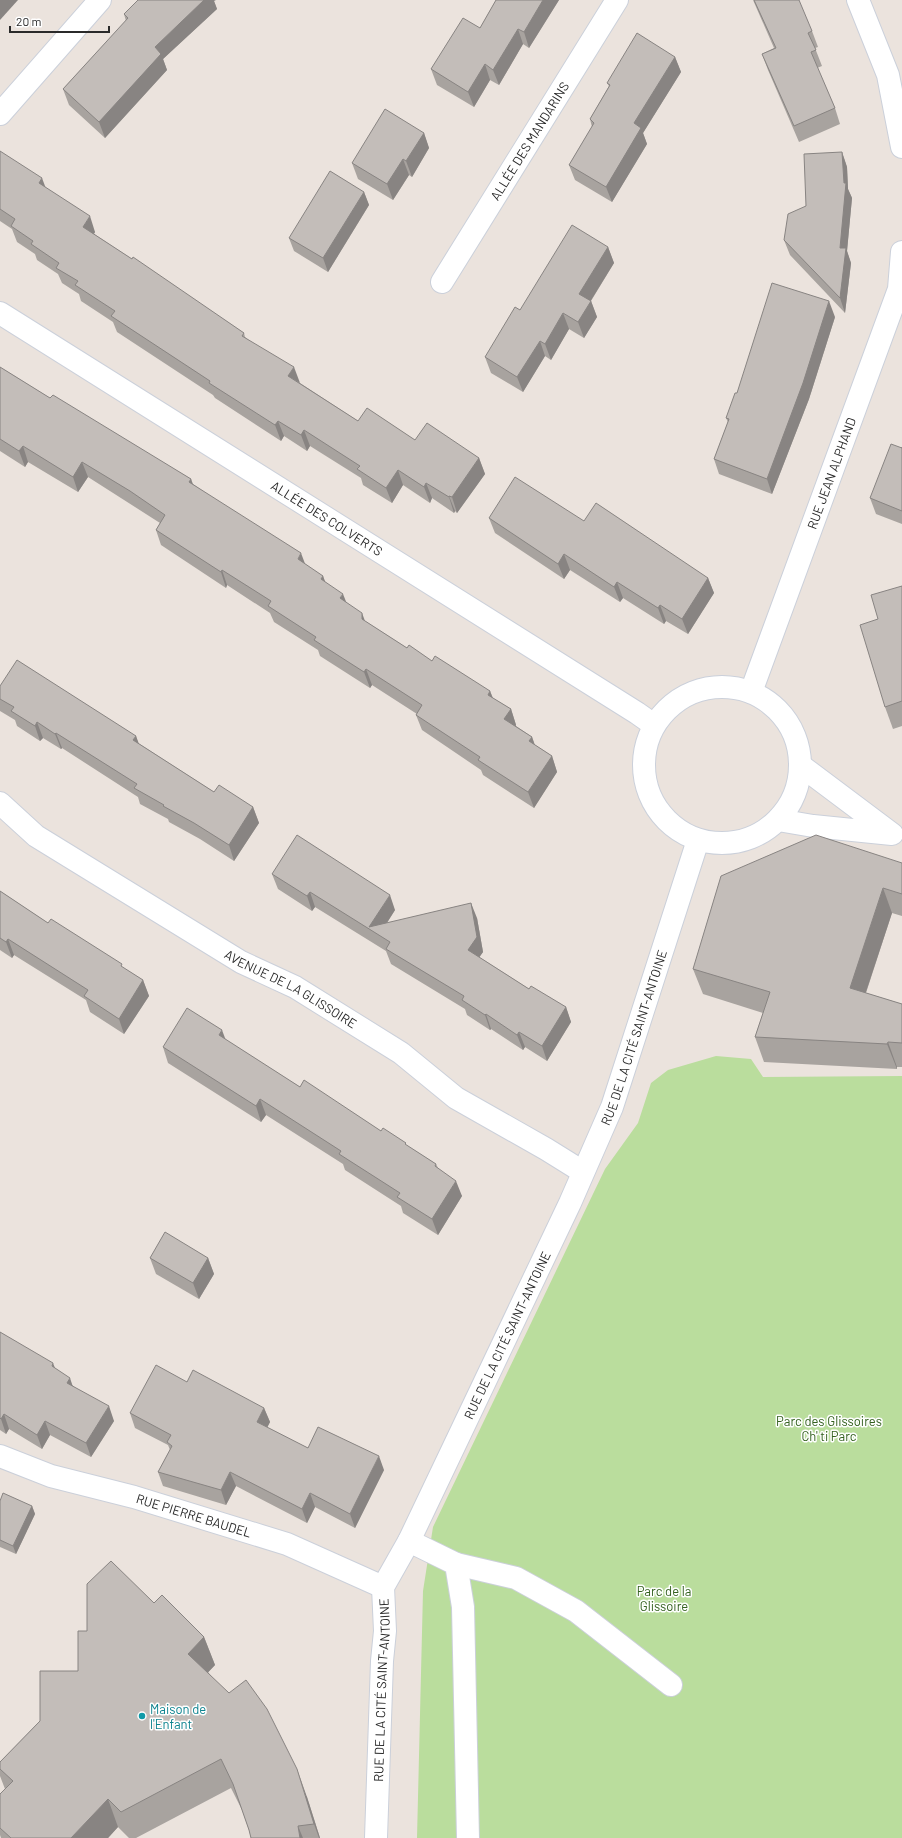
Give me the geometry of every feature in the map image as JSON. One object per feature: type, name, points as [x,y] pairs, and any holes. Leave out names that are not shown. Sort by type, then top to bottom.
[{"type":"street","points":[[0,114],[100,0]]},
{"type":"street","name":"ALLÉE DES MANDARINS","points":[[442,282],[617,0]]},
{"type":"street","points":[[858,0],[888,75],[902,147]]},
{"type":"street","name":"RUE JEAN ALPHAND","points":[[751,692],[898,289],[902,252]]},
{"type":"street","name":"ALLÉE DES COLVERTS","points":[[0,313],[654,725]]},
{"type":"street","points":[[723,686],[751,692],[777,709],[794,735],[800,766],[794,796],[778,820],[755,836],[727,844],[698,840],[668,822],[648,793],[643,759],[654,725],[672,704],[696,690],[723,686]]},
{"type":"street","points":[[800,766],[897,836]]},
{"type":"street","name":"AVENUE DE LA GLISSOIRE","points":[[0,803],[36,836],[241,962],[295,987],[401,1053],[456,1098],[546,1149],[583,1172]]},
{"type":"street","points":[[778,820],[813,826],[897,836]]},
{"type":"street","name":"RUE DE LA CITÉ SAINT-ANTOINE","points":[[376,1838],[382,1661],[385,1631],[383,1587],[409,1540],[583,1172],[619,1087],[698,840]]},
{"type":"street","name":"RUE PIERRE BAUDEL","points":[[0,1456],[51,1476],[134,1497],[287,1544],[383,1587]]},
{"type":"street","points":[[409,1540],[456,1564],[516,1578],[576,1611],[671,1686]]},
{"type":"street","points":[[456,1564],[463,1607],[468,1838]]},
{"type":"green space","name":"Parc de la Glissoire","points":[[716,1056],[751,1059],[763,1077],[902,1076],[902,1838],[417,1838],[423,1591],[433,1527],[605,1169],[638,1123],[651,1083],[668,1070]]},
{"type":"building","points":[[138,0],[204,0],[155,47],[161,54],[99,122],[63,89],[128,18],[124,14]]},
{"type":"building","points":[[496,0],[543,0],[524,32],[518,29],[493,70],[485,64],[468,92],[431,69],[463,18],[480,28]]},
{"type":"building","points":[[754,0],[799,0],[812,31],[808,33],[816,50],[811,52],[835,108],[794,126],[762,54],[776,48]]},
{"type":"building","points":[[637,33],[675,57],[634,123],[641,128],[606,187],[569,165],[594,123],[590,119],[610,85],[607,83]]},
{"type":"building","points":[[385,109],[424,133],[406,161],[403,159],[387,184],[352,163]]},
{"type":"building","points":[[0,151],[42,178],[39,183],[90,216],[83,227],[132,259],[133,257],[244,333],[242,336],[294,367],[288,376],[358,421],[367,408],[415,440],[427,423],[479,458],[452,497],[449,497],[426,483],[424,487],[398,470],[386,488],[357,469],[360,466],[304,430],[301,435],[278,421],[275,425],[209,383],[210,381],[111,316],[115,311],[75,285],[78,281],[56,268],[59,263],[31,244],[33,241],[11,226],[15,219],[0,209]]},
{"type":"building","points":[[842,152],[844,183],[846,183],[840,248],[846,248],[840,298],[784,240],[788,214],[806,206],[804,154]]},
{"type":"building","points":[[330,171],[364,192],[323,258],[289,238]]},
{"type":"building","points":[[572,225],[608,247],[579,294],[591,301],[578,322],[563,313],[545,344],[540,341],[517,377],[485,357],[515,307],[520,310]]},
{"type":"building","points":[[772,283],[829,301],[803,383],[767,479],[714,459],[729,419],[726,418],[735,393],[737,393]]},
{"type":"building","points":[[0,367],[50,398],[53,395],[191,479],[189,482],[301,553],[298,559],[323,576],[321,579],[343,594],[340,598],[362,613],[362,619],[407,648],[409,645],[432,661],[435,656],[490,691],[488,695],[511,709],[504,719],[532,737],[529,741],[552,756],[528,792],[478,760],[480,757],[416,715],[422,705],[366,669],[364,672],[314,640],[316,637],[268,606],[271,601],[222,570],[221,572],[156,530],[165,515],[130,491],[82,462],[73,477],[23,446],[19,451],[0,439]]},
{"type":"building","points":[[891,444],[902,448],[902,511],[870,498]]},
{"type":"building","points":[[515,477],[584,521],[596,503],[708,578],[682,619],[660,605],[658,608],[617,582],[614,587],[564,554],[558,564],[489,518]]},
{"type":"building","points":[[902,586],[902,701],[885,707],[860,625],[878,619],[871,595]]},
{"type":"building","points":[[17,660],[136,736],[133,740],[214,792],[219,785],[253,807],[229,845],[134,788],[137,784],[56,733],[55,734],[37,722],[35,726],[11,711],[14,707],[0,699],[0,686]]},
{"type":"building","points":[[297,835],[390,895],[369,927],[471,903],[477,937],[468,950],[529,989],[531,986],[566,1007],[542,1046],[519,1032],[517,1035],[462,1000],[464,996],[386,949],[390,942],[310,892],[307,896],[272,874]]},
{"type":"building","points":[[816,835],[902,863],[902,894],[883,888],[850,988],[902,1004],[902,1043],[888,1042],[887,1044],[755,1037],[770,992],[693,969],[721,876]]},
{"type":"building","points":[[0,891],[48,923],[51,919],[122,964],[121,966],[143,980],[119,1019],[84,996],[88,990],[8,939],[6,942],[0,938]]},
{"type":"building","points":[[187,1008],[222,1030],[219,1035],[300,1087],[304,1080],[381,1131],[383,1128],[436,1164],[435,1166],[456,1181],[432,1219],[397,1197],[400,1193],[339,1154],[341,1151],[260,1099],[256,1106],[163,1047]]},
{"type":"building","points":[[165,1232],[208,1258],[193,1283],[150,1258]]},
{"type":"building","points":[[0,1332],[53,1363],[52,1366],[70,1378],[67,1383],[109,1406],[86,1443],[45,1421],[37,1435],[4,1414],[1,1419],[0,1418]]},
{"type":"building","points":[[156,1365],[187,1382],[193,1370],[264,1408],[257,1422],[308,1448],[318,1427],[379,1456],[350,1514],[310,1493],[302,1509],[230,1472],[221,1490],[158,1472],[172,1446],[167,1442],[171,1435],[130,1413]]},
{"type":"building","points":[[3,1493],[32,1506],[13,1546],[0,1540],[0,1501]]},
{"type":"building","name":"Maison de l'Enfant","points":[[111,1561],[154,1603],[162,1595],[204,1637],[188,1654],[229,1693],[246,1680],[267,1709],[297,1769],[314,1824],[298,1826],[300,1838],[251,1838],[233,1784],[221,1759],[121,1812],[108,1799],[71,1838],[11,1838],[0,1828],[0,1794],[13,1781],[0,1769],[0,1762],[40,1721],[40,1671],[78,1671],[78,1631],[87,1631],[87,1584]]},
{"type":"place","name":"Maison de l'Enfant","points":[[142,1716]]},
{"type":"park label","name":"Parc des Glissoires Ch' ti Parc","points":[[829,1428]]}]
